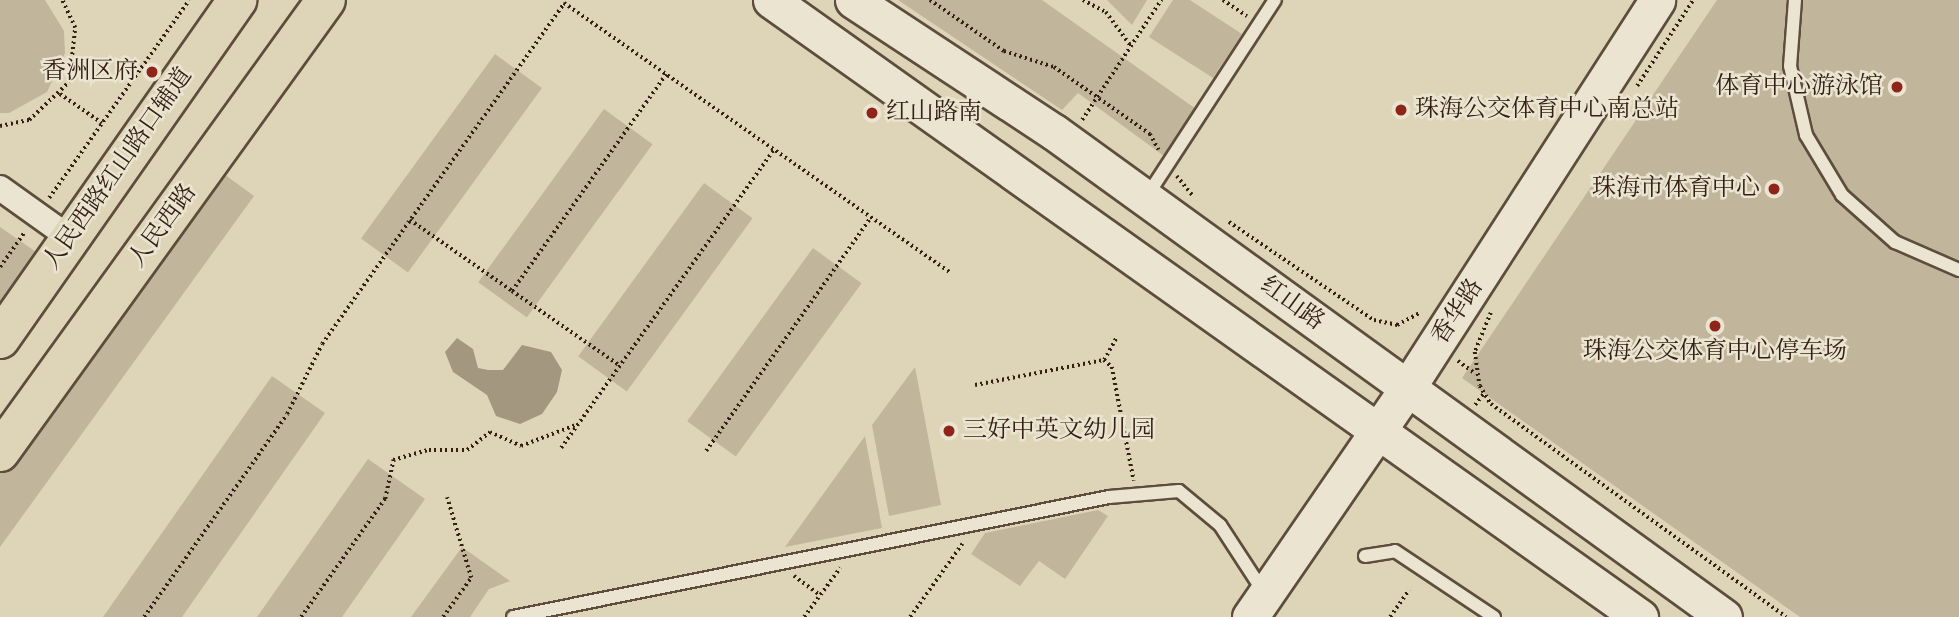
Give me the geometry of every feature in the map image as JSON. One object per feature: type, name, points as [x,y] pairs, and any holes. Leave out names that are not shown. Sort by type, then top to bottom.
[{"type":"main road","name":"人民西路红山路口辅道","points":[[0,339],[237,0]]},
{"type":"main road","name":"人民西路","points":[[0,452],[326,0]]},
{"type":"main road","points":[[771,0],[1376,433],[1640,617]]},
{"type":"main road","name":"红山路","points":[[853,0],[1068,142],[1724,617]]},
{"type":"main road","name":"香华路","points":[[1257,606],[1408,387],[1657,0]]},
{"type":"street","points":[[0,188],[70,238]]},
{"type":"lane","points":[[1145,198],[1275,0]]},
{"type":"lane","points":[[1795,0],[1790,66],[1803,123],[1842,195],[1895,242],[1959,270]]},
{"type":"lane","points":[[513,617],[978,522],[1136,493],[1179,491],[1220,525],[1257,606]]},
{"type":"lane","points":[[1365,556],[1395,551],[1494,617]]},
{"type":"path","points":[[0,126],[29,120],[60,94],[77,56],[75,28],[62,0]]},
{"type":"path","points":[[0,267],[189,0]]},
{"type":"path","points":[[930,0],[1004,51],[1054,67],[1150,134],[1167,165],[1197,201]]},
{"type":"path","points":[[1083,0],[1106,12],[1131,46]]},
{"type":"path","points":[[1068,142],[1161,0]]},
{"type":"path","points":[[1223,0],[1259,24]]},
{"type":"path","points":[[1633,93],[1693,0]]},
{"type":"path","points":[[144,617],[287,414],[322,344],[564,3],[950,272]]},
{"type":"path","points":[[512,291],[666,74]]},
{"type":"path","points":[[60,94],[102,123]]},
{"type":"path","points":[[561,448],[774,149]]},
{"type":"path","points":[[1219,215],[1374,320],[1397,325],[1427,307]]},
{"type":"path","points":[[706,451],[871,217]]},
{"type":"path","points":[[410,220],[620,366]]},
{"type":"path","points":[[1496,302],[1475,352],[1480,386],[1491,404],[1786,617]]},
{"type":"path","points":[[1104,360],[1116,338]]},
{"type":"path","points":[[975,385],[1104,360]]},
{"type":"path","points":[[1104,360],[1112,367],[1136,493]]},
{"type":"path","points":[[301,617],[385,499],[393,460],[467,450],[490,432],[521,446],[578,424]]},
{"type":"path","points":[[443,617],[471,578],[447,498]]},
{"type":"path","points":[[910,617],[978,522]]},
{"type":"path","points":[[804,617],[840,568]]},
{"type":"path","points":[[1390,617],[1409,590]]},
{"type":"shaded area","points":[[0,0],[45,0],[64,31],[65,53],[47,92],[9,113],[0,113]]},
{"type":"shaded area","points":[[898,0],[1042,0],[1196,109],[1164,156],[1078,93],[1062,110]]},
{"type":"shaded area","points":[[1107,0],[1147,0],[1132,25]]},
{"type":"shaded area","points":[[1173,0],[1190,0],[1242,34],[1213,78],[1149,37]]},
{"type":"shaded area","name":"珠海市体育中心","points":[[1717,0],[1959,0],[1959,617],[1800,617],[1462,378]]},
{"type":"shaded area","points":[[495,54],[542,88],[408,273],[361,238]]},
{"type":"shaded area","points":[[604,109],[653,144],[527,317],[478,282]]},
{"type":"shaded area","points":[[213,166],[254,196],[0,547],[0,465]]},
{"type":"shaded area","points":[[704,183],[753,218],[627,391],[578,356]]},
{"type":"shaded area","points":[[0,227],[49,261],[0,331]]},
{"type":"shaded area","points":[[813,248],[862,283],[736,456],[687,421]]},
{"type":"shaded area","points":[[457,338],[473,349],[478,368],[488,370],[503,370],[522,345],[551,352],[562,370],[557,392],[542,414],[520,424],[496,416],[487,395],[453,372],[445,352]]},
{"type":"shaded area","points":[[915,367],[941,505],[889,516],[872,425]]},
{"type":"shaded area","points":[[272,376],[325,413],[182,617],[103,617]]},
{"type":"shaded area","points":[[865,436],[882,528],[785,547]]},
{"type":"shaded area","points":[[368,459],[425,499],[342,617],[257,617]]},
{"type":"shaded area","points":[[1098,510],[1108,516],[1065,579],[1039,561],[1020,586],[971,554],[985,533]]},
{"type":"shaded area","points":[[462,547],[510,581],[489,589],[470,617],[411,617]]},
{"type":"place","name":"香洲区府","points":[[152,72]]},
{"type":"place","name":"体育中心游泳馆","points":[[1897,87]]},
{"type":"place","name":"珠海公交体育中心南总站","points":[[1401,110]]},
{"type":"place","name":"红山路南","points":[[872,113]]},
{"type":"place","name":"珠海市体育中心","points":[[1774,189]]},
{"type":"place","name":"珠海公交体育中心停车场","points":[[1715,326]]},
{"type":"place","name":"三好中英文幼儿园","points":[[949,431]]}]
